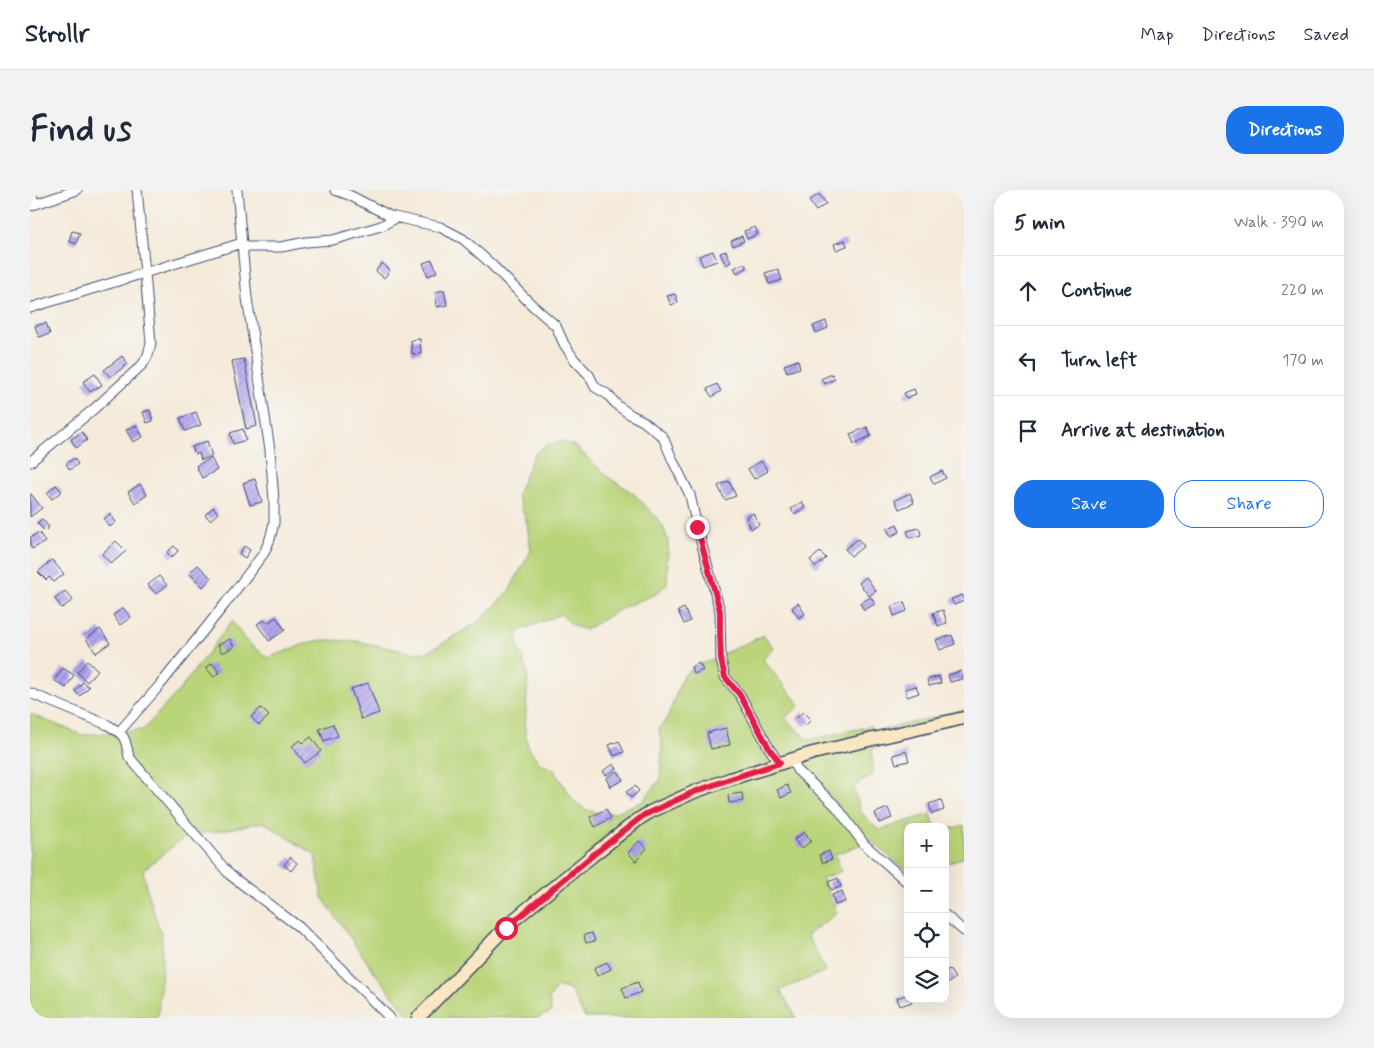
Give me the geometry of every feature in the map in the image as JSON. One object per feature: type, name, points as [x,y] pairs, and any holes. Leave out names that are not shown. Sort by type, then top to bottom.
[{"type":"street","points":[[30,191],[32,205],[77,190]]},
{"type":"street","points":[[30,462],[143,364],[148,355],[151,343],[137,190]]},
{"type":"street","points":[[119,732],[160,685],[264,553],[274,523],[270,450],[247,298],[237,190]]},
{"type":"street","points":[[335,190],[390,216],[440,227],[463,239],[556,326],[564,344],[574,359],[589,375],[595,387],[607,394],[618,406],[642,420],[663,437],[690,495],[720,611],[721,660],[725,677],[740,695],[769,748],[780,763]]},
{"type":"street","points":[[30,308],[242,245],[281,247],[306,242],[333,240],[380,226],[396,218]]},
{"type":"street","points":[[30,693],[108,725],[119,732],[125,738],[129,757],[230,875],[299,926],[390,1018]]},
{"type":"street","points":[[418,1018],[510,923],[593,855],[650,812],[694,792],[780,763],[844,745],[964,718]]},
{"type":"street","points":[[792,760],[797,770],[836,806],[864,844],[904,879]]},
{"type":"street","points":[[949,918],[964,931]]},
{"type":"green space","points":[[561,441],[575,446],[608,477],[633,493],[655,516],[663,527],[668,540],[667,584],[656,594],[624,607],[585,630],[572,625],[561,614],[517,632],[518,647],[528,673],[525,732],[528,746],[539,763],[553,769],[573,800],[584,809],[597,813],[613,813],[642,802],[660,780],[662,744],[659,729],[668,716],[683,676],[695,667],[764,635],[774,649],[763,660],[800,705],[785,718],[808,740],[871,726],[872,732],[964,710],[964,719],[872,749],[873,775],[853,787],[861,812],[879,830],[931,814],[934,823],[904,823],[904,869],[871,841],[835,854],[842,871],[822,878],[837,913],[807,935],[826,971],[780,990],[796,1017],[585,1018],[570,990],[557,986],[549,999],[551,1012],[538,1018],[411,1018],[374,972],[322,897],[315,855],[263,822],[187,835],[143,870],[147,891],[162,937],[162,968],[158,1015],[155,1018],[30,1018],[30,714],[82,735],[143,730],[182,687],[232,621],[246,641],[268,658],[310,642],[325,640],[356,641],[413,653],[427,652],[479,621],[510,589],[531,551],[527,523],[517,495],[534,454],[546,445]]},
{"type":"green space","points":[[964,825],[964,857],[949,863],[949,829]]},
{"type":"building","points":[[819,194],[826,204],[816,211],[809,201]]},
{"type":"building","points":[[755,227],[758,234],[747,239],[744,231]]},
{"type":"building","points":[[72,231],[80,233],[76,244],[69,241]]},
{"type":"building","points":[[742,236],[744,241],[733,246],[731,241]]},
{"type":"building","points":[[845,240],[847,246],[836,250],[834,244]]},
{"type":"building","points":[[713,251],[717,261],[703,266],[699,256]]},
{"type":"building","points":[[726,251],[731,262],[726,265],[720,253]]},
{"type":"building","points":[[432,260],[437,272],[428,276],[423,263]]},
{"type":"building","points":[[382,263],[390,270],[384,278],[376,271]]},
{"type":"building","points":[[744,263],[747,268],[737,273],[734,268]]},
{"type":"building","points":[[778,269],[782,280],[769,284],[765,273]]},
{"type":"building","points":[[444,290],[447,305],[437,307],[435,292]]},
{"type":"building","points":[[675,294],[678,302],[671,305],[667,296]]},
{"type":"building","points":[[826,321],[828,328],[816,333],[813,326]]},
{"type":"building","points":[[46,323],[50,334],[39,337],[35,326]]},
{"type":"building","points":[[420,339],[421,353],[412,354],[411,340]]},
{"type":"building","points":[[122,356],[128,364],[110,377],[104,370]]},
{"type":"building","points":[[244,359],[257,426],[246,429],[232,361]]},
{"type":"building","points":[[798,360],[800,368],[787,372],[784,365]]},
{"type":"building","points":[[95,374],[102,385],[90,392],[83,382]]},
{"type":"building","points":[[832,374],[835,379],[824,384],[821,379]]},
{"type":"building","points":[[717,384],[721,391],[712,397],[707,389]]},
{"type":"building","points":[[914,389],[916,394],[906,398],[904,393]]},
{"type":"building","points":[[150,410],[153,421],[147,423],[143,412]]},
{"type":"building","points":[[196,412],[201,425],[185,431],[180,418]]},
{"type":"building","points":[[136,425],[143,437],[133,442],[126,430]]},
{"type":"building","points":[[867,427],[871,436],[854,444],[850,434]]},
{"type":"building","points":[[243,429],[246,440],[233,444],[230,433]]},
{"type":"building","points":[[82,432],[87,440],[76,448],[71,439]]},
{"type":"building","points":[[207,441],[212,456],[201,460],[199,453],[195,454],[192,447]]},
{"type":"building","points":[[74,458],[78,464],[70,470],[66,464]]},
{"type":"building","points":[[211,458],[217,470],[202,478],[196,466]]},
{"type":"building","points":[[761,461],[768,471],[754,479],[748,469]]},
{"type":"building","points":[[942,471],[946,478],[934,484],[930,477]]},
{"type":"building","points":[[255,479],[262,502],[250,505],[243,483]]},
{"type":"building","points":[[729,481],[736,496],[725,500],[718,486]]},
{"type":"building","points":[[140,484],[147,495],[135,503],[128,492]]},
{"type":"building","points":[[56,485],[62,491],[52,499],[47,493]]},
{"type":"building","points":[[910,493],[914,503],[899,509],[895,500]]},
{"type":"building","points":[[30,494],[42,508],[30,517]]},
{"type":"building","points":[[802,502],[805,508],[794,514],[791,509]]},
{"type":"building","points":[[213,507],[218,513],[210,520],[205,515]]},
{"type":"building","points":[[753,513],[759,525],[751,529],[746,517]]},
{"type":"building","points":[[110,514],[116,522],[110,527],[104,519]]},
{"type":"building","points":[[42,519],[49,527],[45,531],[37,523]]},
{"type":"building","points":[[897,524],[900,532],[891,536],[887,529]]},
{"type":"building","points":[[919,528],[921,535],[910,538],[907,531]]},
{"type":"building","points":[[39,532],[45,542],[32,549],[30,538]]},
{"type":"building","points":[[858,539],[864,546],[851,556],[845,549]]},
{"type":"building","points":[[116,541],[126,551],[111,564],[102,554]]},
{"type":"building","points":[[174,546],[178,551],[171,558],[167,552]]},
{"type":"building","points":[[244,546],[250,550],[245,558],[239,554]]},
{"type":"building","points":[[820,552],[826,558],[816,567],[810,560]]},
{"type":"building","points":[[52,560],[64,574],[54,582],[49,577],[46,580],[38,572]]},
{"type":"building","points":[[198,565],[211,578],[203,587],[189,573]]},
{"type":"building","points":[[159,576],[167,585],[156,594],[148,585]]},
{"type":"building","points":[[866,577],[876,591],[869,596],[859,583]]},
{"type":"building","points":[[65,591],[73,600],[62,608],[55,599]]},
{"type":"building","points":[[963,595],[964,601],[954,605],[951,599]]},
{"type":"building","points":[[871,597],[875,604],[864,610],[860,603]]},
{"type":"building","points":[[904,602],[907,611],[894,616],[891,607]]},
{"type":"building","points":[[798,603],[805,614],[799,618],[792,608]]},
{"type":"building","points":[[123,608],[131,617],[120,625],[113,615]]},
{"type":"building","points":[[684,608],[690,621],[684,624],[678,611]]},
{"type":"building","points":[[943,610],[947,623],[938,626],[933,613]]},
{"type":"building","points":[[276,617],[285,630],[269,641],[257,624],[264,620],[267,623]]},
{"type":"building","points":[[100,629],[110,643],[96,653],[86,639]]},
{"type":"building","points":[[952,635],[955,644],[940,650],[936,640]]},
{"type":"building","points":[[230,639],[234,647],[222,653],[218,645]]},
{"type":"building","points":[[87,661],[98,670],[87,682],[77,672]]},
{"type":"building","points":[[212,663],[219,672],[214,677],[206,668]]},
{"type":"building","points":[[699,663],[703,670],[694,674],[691,667]]},
{"type":"building","points":[[63,668],[74,675],[66,688],[54,680]]},
{"type":"building","points":[[961,671],[963,679],[950,682],[948,675]]},
{"type":"building","points":[[939,676],[941,683],[929,686],[927,680]]},
{"type":"building","points":[[83,682],[89,687],[80,696],[75,691]]},
{"type":"building","points":[[368,683],[379,713],[361,719],[351,689]]},
{"type":"building","points":[[916,686],[919,693],[907,697],[905,689]]},
{"type":"building","points":[[261,708],[269,716],[259,725],[251,717]]},
{"type":"building","points":[[803,712],[811,720],[805,726],[797,718]]},
{"type":"building","points":[[333,724],[338,736],[324,741],[319,729]]},
{"type":"building","points":[[726,728],[730,745],[711,749],[707,733]]},
{"type":"building","points":[[311,737],[321,751],[305,763],[292,746],[300,740],[303,743]]},
{"type":"building","points":[[619,741],[624,752],[614,756],[609,745]]},
{"type":"building","points":[[906,751],[909,761],[896,764],[893,755]]},
{"type":"building","points":[[614,764],[617,769],[606,775],[603,771]]},
{"type":"building","points":[[618,771],[623,780],[610,787],[606,778]]},
{"type":"building","points":[[787,785],[791,793],[781,798],[777,790]]},
{"type":"building","points":[[635,786],[639,791],[631,798],[626,792]]},
{"type":"building","points":[[742,793],[743,801],[729,803],[728,795]]},
{"type":"building","points":[[941,800],[944,810],[932,814],[929,804]]},
{"type":"building","points":[[888,808],[892,818],[879,823],[875,813]]},
{"type":"building","points":[[606,809],[611,818],[595,827],[590,817]]},
{"type":"building","points":[[805,832],[811,841],[801,849],[794,839]]},
{"type":"building","points":[[639,841],[647,848],[636,861],[628,853]]},
{"type":"building","points":[[829,851],[832,859],[823,863],[819,855]]},
{"type":"building","points":[[290,857],[297,863],[291,871],[284,865]]},
{"type":"building","points":[[838,878],[841,887],[831,890],[828,882]]},
{"type":"building","points":[[842,891],[845,902],[835,905],[832,895]]},
{"type":"building","points":[[592,933],[595,941],[586,943],[584,935]]},
{"type":"building","points":[[607,962],[611,969],[597,976],[594,968]]},
{"type":"building","points":[[949,969],[955,978],[949,982]]},
{"type":"building","points":[[638,982],[641,992],[626,998],[622,988]]},
{"type":"building","points":[[904,995],[904,1003],[909,1003],[900,1006],[897,998]]},
{"type":"route","points":[[506,928],[644,815],[694,792],[780,763],[769,748],[740,695],[725,677],[721,660],[720,611],[697,527]]}]
